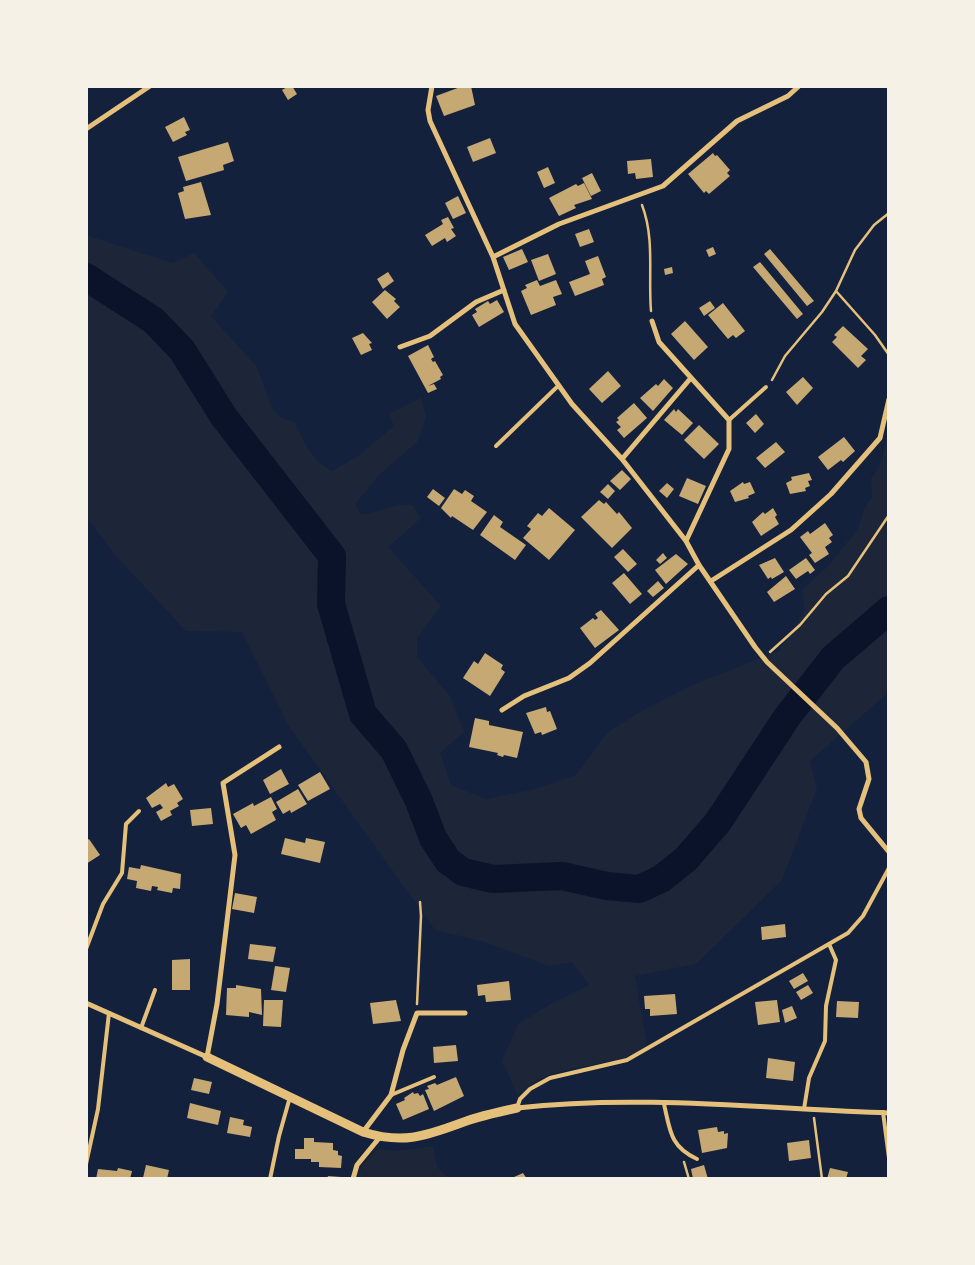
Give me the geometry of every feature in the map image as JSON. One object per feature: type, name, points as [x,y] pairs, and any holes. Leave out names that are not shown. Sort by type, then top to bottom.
[{"type":"street","points":[[86,129],[150,86]]},
{"type":"street","points":[[432,86],[428,104],[430,121],[493,257],[515,324],[558,386],[622,459],[686,542],[699,565],[765,660],[837,728],[866,762],[869,779],[859,809],[861,818],[889,852]]},
{"type":"street","points":[[493,257],[559,224],[601,208],[638,197],[663,186],[737,121],[788,96],[800,86]]},
{"type":"street","points":[[400,347],[430,336],[476,302],[504,290]]},
{"type":"street","points":[[652,321],[659,342],[690,379],[729,420],[729,449],[686,542]]},
{"type":"street","points":[[622,459],[690,379]]},
{"type":"street","points":[[711,581],[791,530],[831,494],[880,438],[889,399]]},
{"type":"street","points":[[502,710],[524,696],[569,678],[590,663],[699,565]]},
{"type":"street","points":[[207,1057],[217,1004],[235,855],[223,784],[278,747]]},
{"type":"street","points":[[86,1003],[207,1057],[362,1132],[380,1137],[414,1138],[488,1115],[517,1108],[552,1104],[664,1104],[886,1113]]},
{"type":"street","points":[[362,1132],[391,1095],[403,1050],[417,1013],[465,1013]]},
{"type":"street","points":[[353,1179],[357,1165],[380,1137]]},
{"type":"lane","points":[[496,446],[558,386]]},
{"type":"lane","points":[[729,420],[766,387]]},
{"type":"lane","points":[[86,949],[103,904],[122,873],[126,824],[139,811]]},
{"type":"lane","points":[[517,1108],[520,1098],[530,1089],[550,1078],[627,1060],[848,933],[863,916],[889,868]]},
{"type":"lane","points":[[804,1109],[809,1078],[825,1041],[826,1006],[836,960],[829,944]]},
{"type":"lane","points":[[141,1028],[155,990]]},
{"type":"lane","points":[[86,1164],[98,1109],[109,1013]]},
{"type":"lane","points":[[391,1095],[434,1077]]},
{"type":"lane","points":[[270,1179],[290,1097]]},
{"type":"lane","points":[[664,1104],[675,1144],[683,1153],[697,1159]]},
{"type":"lane","points":[[886,1113],[889,1158]]},
{"type":"path","points":[[638,197],[648,222],[652,321]]},
{"type":"path","points":[[766,387],[775,376],[785,356],[822,312],[836,291],[855,250],[874,226],[889,212]]},
{"type":"path","points":[[836,291],[875,335],[889,355]]},
{"type":"path","points":[[765,660],[800,625],[826,594],[848,576],[889,515]]},
{"type":"path","points":[[417,1013],[420,902]]},
{"type":"path","points":[[814,1109],[822,1179]]},
{"type":"path","points":[[683,1153],[690,1179]]},
{"type":"shaded area","points":[[86,235],[172,263],[194,253],[228,292],[211,316],[257,367],[271,406],[279,417],[295,422],[313,456],[332,471],[358,456],[394,426],[389,414],[421,398],[426,416],[418,441],[379,475],[355,504],[360,514],[400,505],[413,505],[421,518],[388,547],[441,606],[417,638],[417,657],[450,696],[464,732],[440,753],[451,785],[486,799],[535,789],[576,775],[607,733],[638,713],[690,686],[779,651],[805,610],[802,590],[829,565],[858,529],[864,509],[872,497],[871,478],[883,456],[889,414],[889,692],[810,761],[817,788],[782,880],[696,964],[635,976],[647,1045],[623,1058],[567,1070],[539,1079],[518,1096],[502,1061],[518,1024],[551,1004],[589,985],[572,962],[549,966],[485,942],[435,930],[288,725],[242,632],[186,631],[115,555],[86,516]]},
{"type":"shaded area","points":[[433,1146],[437,1167],[449,1179],[357,1178],[362,1166],[377,1149],[396,1151]]},
{"type":"building","points":[[292,86],[297,94],[288,100],[282,90]]},
{"type":"building","points":[[463,86],[471,86],[475,105],[444,116],[436,96]]},
{"type":"building","points":[[184,117],[190,130],[185,132],[187,135],[173,142],[165,127]]},
{"type":"building","points":[[490,138],[496,153],[473,162],[467,147]]},
{"type":"building","points":[[228,142],[234,161],[223,165],[224,170],[186,181],[178,157]]},
{"type":"building","points":[[713,153],[730,170],[727,173],[730,176],[709,194],[706,191],[704,193],[688,174]]},
{"type":"building","points":[[651,159],[653,177],[636,179],[635,173],[628,174],[627,161]]},
{"type":"building","points":[[548,167],[555,183],[544,188],[537,172]]},
{"type":"building","points":[[592,173],[601,191],[591,196],[582,178]]},
{"type":"building","points":[[201,182],[211,215],[185,219],[178,193],[184,191],[183,187]]},
{"type":"building","points":[[584,183],[592,199],[574,205],[576,208],[559,216],[549,198],[576,184],[578,186]]},
{"type":"building","points":[[458,196],[466,213],[453,219],[445,203]]},
{"type":"building","points":[[448,217],[454,228],[451,229],[456,236],[447,242],[445,238],[432,246],[425,235],[443,224],[441,220]]},
{"type":"building","points":[[589,229],[594,242],[580,247],[575,234]]},
{"type":"building","points":[[713,247],[716,254],[709,257],[706,250]]},
{"type":"building","points":[[522,249],[528,262],[509,270],[503,257]]},
{"type":"building","points":[[770,249],[814,301],[807,306],[764,254]]},
{"type":"building","points":[[548,254],[556,274],[539,281],[531,260]]},
{"type":"building","points":[[598,256],[606,277],[602,279],[604,285],[575,296],[569,282],[590,274],[585,261]]},
{"type":"building","points":[[760,262],[803,314],[797,319],[753,267]]},
{"type":"building","points":[[672,267],[673,273],[665,275],[664,269]]},
{"type":"building","points":[[388,272],[394,281],[383,289],[377,279]]},
{"type":"building","points":[[537,280],[540,286],[556,280],[562,294],[553,297],[556,305],[531,315],[521,291],[527,288],[525,285]]},
{"type":"building","points":[[385,290],[396,299],[394,301],[400,307],[387,319],[372,302]]},
{"type":"building","points":[[497,300],[504,312],[479,327],[472,315],[477,312],[475,309],[488,301],[490,304]]},
{"type":"building","points":[[710,301],[715,308],[704,316],[699,308]]},
{"type":"building","points":[[723,303],[745,331],[736,338],[733,335],[728,339],[708,315]]},
{"type":"building","points":[[685,321],[708,347],[694,360],[671,334]]},
{"type":"building","points":[[843,326],[868,349],[861,356],[866,360],[858,368],[832,342],[837,337],[834,335]]},
{"type":"building","points":[[363,333],[372,343],[369,344],[372,350],[361,355],[352,338]]},
{"type":"building","points":[[428,345],[434,357],[431,359],[433,362],[435,361],[443,375],[440,377],[441,379],[428,386],[434,384],[437,389],[428,393],[408,356]]},
{"type":"building","points":[[608,371],[621,386],[602,403],[589,389]]},
{"type":"building","points":[[803,377],[813,388],[797,405],[786,392]]},
{"type":"building","points":[[664,379],[673,388],[653,411],[640,398],[656,384],[658,386]]},
{"type":"building","points":[[634,403],[647,418],[624,438],[617,430],[621,427],[616,422],[619,420],[617,418]]},
{"type":"building","points":[[674,409],[676,412],[678,409],[693,423],[682,435],[664,420]]},
{"type":"building","points":[[756,414],[764,424],[755,433],[746,423]]},
{"type":"building","points":[[699,425],[719,444],[704,459],[684,440]]},
{"type":"building","points":[[844,437],[855,451],[843,462],[841,460],[828,470],[818,457]]},
{"type":"building","points":[[776,442],[785,452],[765,468],[756,458]]},
{"type":"building","points":[[622,470],[631,479],[620,490],[610,481]]},
{"type":"building","points":[[809,473],[812,480],[808,481],[810,486],[805,488],[806,491],[790,494],[786,483],[792,480],[791,477]]},
{"type":"building","points":[[687,478],[706,486],[698,504],[679,496]]},
{"type":"building","points":[[743,482],[744,484],[750,482],[755,493],[748,496],[749,498],[735,502],[730,491]]},
{"type":"building","points":[[667,483],[674,489],[667,498],[659,491]]},
{"type":"building","points":[[608,484],[615,491],[608,499],[600,492]]},
{"type":"building","points":[[433,489],[445,498],[439,506],[427,497]]},
{"type":"building","points":[[454,489],[462,494],[465,490],[474,496],[471,501],[487,512],[473,530],[452,516],[451,518],[441,508]]},
{"type":"building","points":[[599,500],[604,504],[606,502],[617,514],[619,512],[632,528],[612,548],[581,517]]},
{"type":"building","points":[[549,508],[575,530],[549,560],[523,538],[531,529],[527,526],[538,513],[542,516]]},
{"type":"building","points":[[773,508],[779,524],[761,536],[752,522],[763,512],[765,514]]},
{"type":"building","points":[[494,515],[503,522],[500,527],[526,545],[515,560],[480,535]]},
{"type":"building","points":[[825,523],[833,535],[829,538],[832,542],[825,547],[829,554],[815,563],[809,555],[812,553],[800,537],[808,531],[810,534]]},
{"type":"building","points":[[623,549],[637,564],[628,572],[614,557]]},
{"type":"building","points":[[663,553],[667,558],[660,564],[656,560]]},
{"type":"building","points":[[676,554],[688,564],[666,584],[655,570]]},
{"type":"building","points":[[775,558],[784,572],[772,579],[771,577],[768,579],[759,565]]},
{"type":"building","points":[[806,558],[815,570],[810,574],[808,571],[796,579],[789,570]]},
{"type":"building","points":[[624,573],[642,594],[630,604],[612,583]]},
{"type":"building","points":[[786,576],[795,589],[774,602],[767,592]]},
{"type":"building","points":[[658,581],[664,588],[653,597],[647,591]]},
{"type":"building","points":[[601,610],[619,630],[595,648],[580,628],[593,618],[595,620],[598,618],[595,614]]},
{"type":"building","points":[[485,653],[503,665],[501,669],[505,672],[490,696],[463,678],[474,661],[478,664]]},
{"type":"building","points":[[546,707],[547,712],[550,711],[557,729],[542,735],[541,732],[535,734],[526,713]]},
{"type":"building","points":[[475,718],[489,721],[489,725],[523,732],[517,758],[504,755],[503,757],[497,755],[498,753],[469,747]]},
{"type":"building","points":[[281,769],[289,784],[270,794],[263,780]]},
{"type":"building","points":[[320,772],[330,789],[308,801],[298,785]]},
{"type":"building","points":[[166,783],[168,787],[174,784],[183,799],[177,803],[179,806],[170,811],[172,815],[161,821],[156,812],[163,808],[160,804],[152,808],[146,798]]},
{"type":"building","points":[[298,789],[307,804],[291,813],[290,810],[283,814],[276,802]]},
{"type":"building","points":[[271,797],[277,809],[272,812],[276,820],[251,834],[246,825],[241,828],[233,814],[253,803],[254,806]]},
{"type":"building","points":[[211,808],[213,824],[192,826],[190,810]]},
{"type":"building","points":[[285,838],[305,843],[306,838],[325,842],[320,863],[281,854]]},
{"type":"building","points":[[89,839],[100,855],[86,864],[86,841]]},
{"type":"building","points":[[141,865],[181,874],[180,889],[173,888],[172,893],[157,890],[158,887],[152,886],[151,891],[136,888],[137,881],[127,879],[129,867],[140,869]]},
{"type":"building","points":[[235,893],[257,897],[254,913],[232,909]]},
{"type":"building","points":[[785,924],[786,937],[762,940],[761,927]]},
{"type":"building","points":[[250,944],[276,947],[273,962],[248,959]]},
{"type":"building","points":[[190,959],[190,990],[172,990],[172,960]]},
{"type":"building","points":[[275,966],[290,968],[286,992],[271,990]]},
{"type":"building","points":[[803,973],[808,981],[794,989],[789,981]]},
{"type":"building","points":[[509,981],[511,1000],[486,1002],[485,995],[478,996],[477,985]]},
{"type":"building","points":[[236,985],[261,989],[262,1015],[249,1012],[249,1017],[226,1015],[227,988],[236,988]]},
{"type":"building","points":[[808,985],[813,993],[801,1000],[796,992]]},
{"type":"building","points":[[675,994],[677,1014],[650,1016],[650,1009],[645,1009],[644,996]]},
{"type":"building","points":[[264,1000],[283,1000],[281,1027],[263,1026]]},
{"type":"building","points":[[396,1000],[401,1021],[373,1024],[370,1003]]},
{"type":"building","points":[[777,1000],[780,1022],[758,1025],[755,1002]]},
{"type":"building","points":[[837,1001],[859,1002],[858,1018],[836,1017]]},
{"type":"building","points":[[792,1006],[797,1018],[785,1023],[782,1010]]},
{"type":"building","points":[[456,1045],[458,1061],[434,1063],[433,1047]]},
{"type":"building","points":[[768,1058],[795,1062],[793,1081],[766,1078]]},
{"type":"building","points":[[456,1077],[464,1096],[434,1111],[425,1090],[429,1089],[427,1086],[435,1083],[437,1085]]},
{"type":"building","points":[[194,1078],[212,1082],[209,1094],[191,1090]]},
{"type":"building","points":[[413,1092],[414,1094],[418,1093],[420,1096],[423,1094],[429,1109],[403,1120],[396,1104],[405,1100],[404,1098]]},
{"type":"building","points":[[190,1103],[221,1111],[218,1125],[187,1118]]},
{"type":"building","points":[[230,1117],[244,1120],[243,1125],[252,1127],[250,1137],[227,1133]]},
{"type":"building","points":[[717,1127],[718,1132],[724,1131],[724,1134],[728,1133],[727,1148],[702,1153],[698,1130]]},
{"type":"building","points":[[304,1138],[314,1138],[314,1142],[333,1143],[333,1150],[338,1151],[338,1155],[342,1156],[341,1168],[319,1167],[319,1162],[311,1162],[311,1159],[295,1159],[295,1149],[304,1149]]},
{"type":"building","points":[[809,1140],[811,1158],[789,1161],[787,1143]]},
{"type":"building","points":[[146,1165],[169,1170],[167,1179],[143,1178]]},
{"type":"building","points":[[704,1165],[708,1179],[693,1179],[691,1169]]},
{"type":"building","points":[[118,1168],[132,1171],[130,1179],[96,1179],[98,1169],[117,1171]]},
{"type":"building","points":[[830,1168],[848,1172],[846,1179],[827,1179]]},
{"type":"building","points":[[523,1173],[527,1179],[515,1179],[514,1177]]},
{"type":"building","points":[[328,1176],[341,1177],[341,1179],[327,1179]]},
{"type":"waterway","points":[[86,277],[153,320],[182,350],[224,417],[332,556],[331,604],[363,714],[394,750],[419,801],[433,838],[448,861],[463,872],[493,879],[562,876],[607,886],[639,889],[661,879],[686,859],[718,822],[787,717],[833,658],[889,610]]}]
